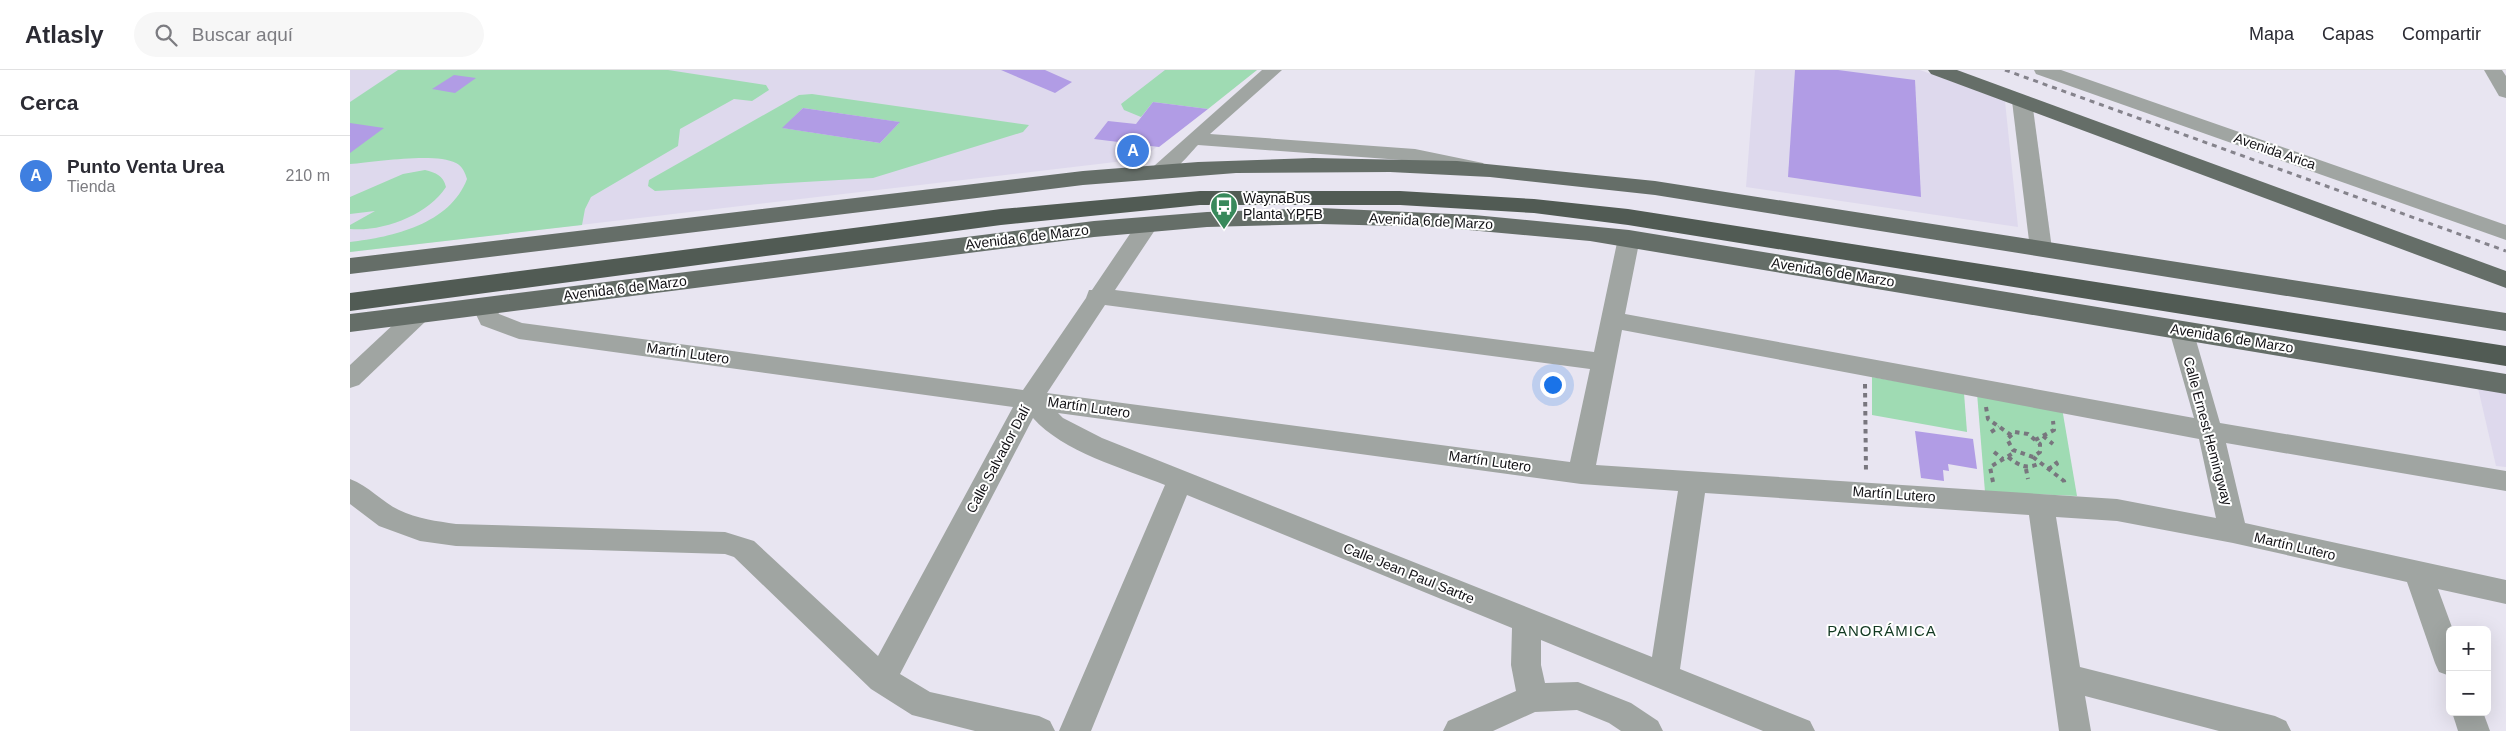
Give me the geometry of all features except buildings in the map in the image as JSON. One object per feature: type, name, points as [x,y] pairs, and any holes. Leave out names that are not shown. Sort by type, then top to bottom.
[{"type":"highway","points":[[350,287],[1020,203],[1194,188],[1280,184],[1408,185],[1541,194],[1675,210],[2506,338]]},
{"type":"highway","name":"Avenida 6 de Marzo","points":[[350,302],[1001,217],[1150,202],[1200,198],[1400,198],[1534,206],[1628,217],[2506,356]]},
{"type":"main road","points":[[1938,70],[2506,280]]},
{"type":"main road","points":[[350,266],[996,188],[1161,170],[1390,164],[1503,172],[1655,188],[2506,322]]},
{"type":"main road","name":"Avenida 6 de Marzo","points":[[350,323],[992,241],[1148,224],[1318,216],[1408,218],[1534,226],[1629,238],[2506,384]]},
{"type":"street","points":[[1161,170],[1193,139],[1273,70]]},
{"type":"street","name":"Avenida Arica","points":[[2043,70],[2506,233]]},
{"type":"street","points":[[2493,70],[2506,92]]},
{"type":"street","points":[[2022,101],[2041,249]]},
{"type":"street","points":[[1193,139],[1415,155],[1503,172]]},
{"type":"street","name":"Calle Salvador Dalí","points":[[882,679],[1030,399],[1097,296],[1148,224]]},
{"type":"street","points":[[1581,474],[1629,238]]},
{"type":"street","points":[[1097,296],[1603,362]]},
{"type":"street","name":"Martín Lutero","points":[[484,306],[489,319],[519,331],[1581,474],[2117,510],[2233,532],[2506,592]]},
{"type":"street","points":[[350,379],[418,314]]},
{"type":"street","points":[[1612,320],[1865,369],[2210,431],[2506,481]]},
{"type":"street","name":"Calle Ernest Hemingway","points":[[2181,330],[2210,431],[2233,532]]},
{"type":"street","name":"Calle Jean Paul Sartre","points":[[1030,399],[1054,425],[1093,445],[1799,731]]},
{"type":"street","points":[[1075,731],[1180,480]]},
{"type":"street","points":[[1664,677],[1693,481]]},
{"type":"street","points":[[350,490],[388,518],[420,530],[456,535],[725,543],[744,549],[882,679],[923,705],[1039,731]]},
{"type":"street","points":[[2041,505],[2075,731]]},
{"type":"street","points":[[2418,573],[2446,652]]},
{"type":"street","points":[[1527,620],[1526,665],[1533,698]]},
{"type":"street","points":[[2066,677],[2275,731]]},
{"type":"street","points":[[1459,731],[1533,698],[1578,696],[1620,713],[1647,731]]},
{"type":"street","points":[[2468,716],[2474,731]]},
{"type":"path","points":[[1865,369],[1866,492]]},
{"type":"path","points":[[1986,400],[1988,419],[2011,436]]},
{"type":"path","points":[[2035,440],[2054,430],[2052,414]]},
{"type":"path","points":[[1991,432],[1999,427]]},
{"type":"path","points":[[2033,457],[2040,452],[2040,444],[2028,434],[2015,432],[2008,439],[2010,447],[2018,455],[2033,457],[2064,481],[2066,488]]},
{"type":"path","points":[[2043,436],[2053,444]]},
{"type":"path","points":[[1994,452],[2003,459]]},
{"type":"path","points":[[1993,484],[1990,467],[2015,452]]},
{"type":"path","points":[[2008,457],[2026,469],[2028,479]]},
{"type":"path","points":[[2048,469],[2057,464],[2055,460]]},
{"type":"path","points":[[2026,469],[2040,463]]},
{"type":"shaded area","points":[[350,70],[1257,70],[1141,159],[350,252]]},
{"type":"shaded area","points":[[1755,70],[1920,70],[2005,101],[2018,227],[1746,187]]},
{"type":"shaded area","points":[[2478,388],[2506,392],[2506,467],[2496,466]]},
{"type":"green space","points":[[398,70],[668,70],[766,85],[769,90],[752,101],[734,99],[680,129],[678,146],[591,197],[585,209],[582,225],[350,252],[350,242],[401,232],[418,226],[434,217],[448,207],[459,194],[467,179],[460,166],[456,163],[434,158],[350,164],[350,102]]},
{"type":"green space","points":[[1165,70],[1257,70],[1208,109],[1153,102],[1141,117],[1124,110],[1121,104]]},
{"type":"green space","points":[[812,94],[1029,125],[1023,132],[873,178],[655,191],[648,186],[649,180],[799,95]],"holes":[[[803,108],[899,122],[880,143],[783,128]]]},
{"type":"green space","points":[[425,170],[438,175],[446,187],[428,206],[404,220],[376,228],[350,229],[350,225],[375,211],[350,214],[350,197],[403,174]]},
{"type":"green space","points":[[1872,377],[1964,393],[1967,432],[1872,415]]},
{"type":"green space","points":[[1977,393],[2062,408],[2077,496],[1985,492]]},
{"type":"railway","points":[[2005,70],[2506,251]]},
{"type":"place","name":"Punto Venta Urea","points":[[1133,151]]},
{"type":"place","name":"WaynaBus Planta YPFB","points":[[1224,230]]},
{"type":"district","name":"PANORÁMICA","points":[[1882,630]]}]
